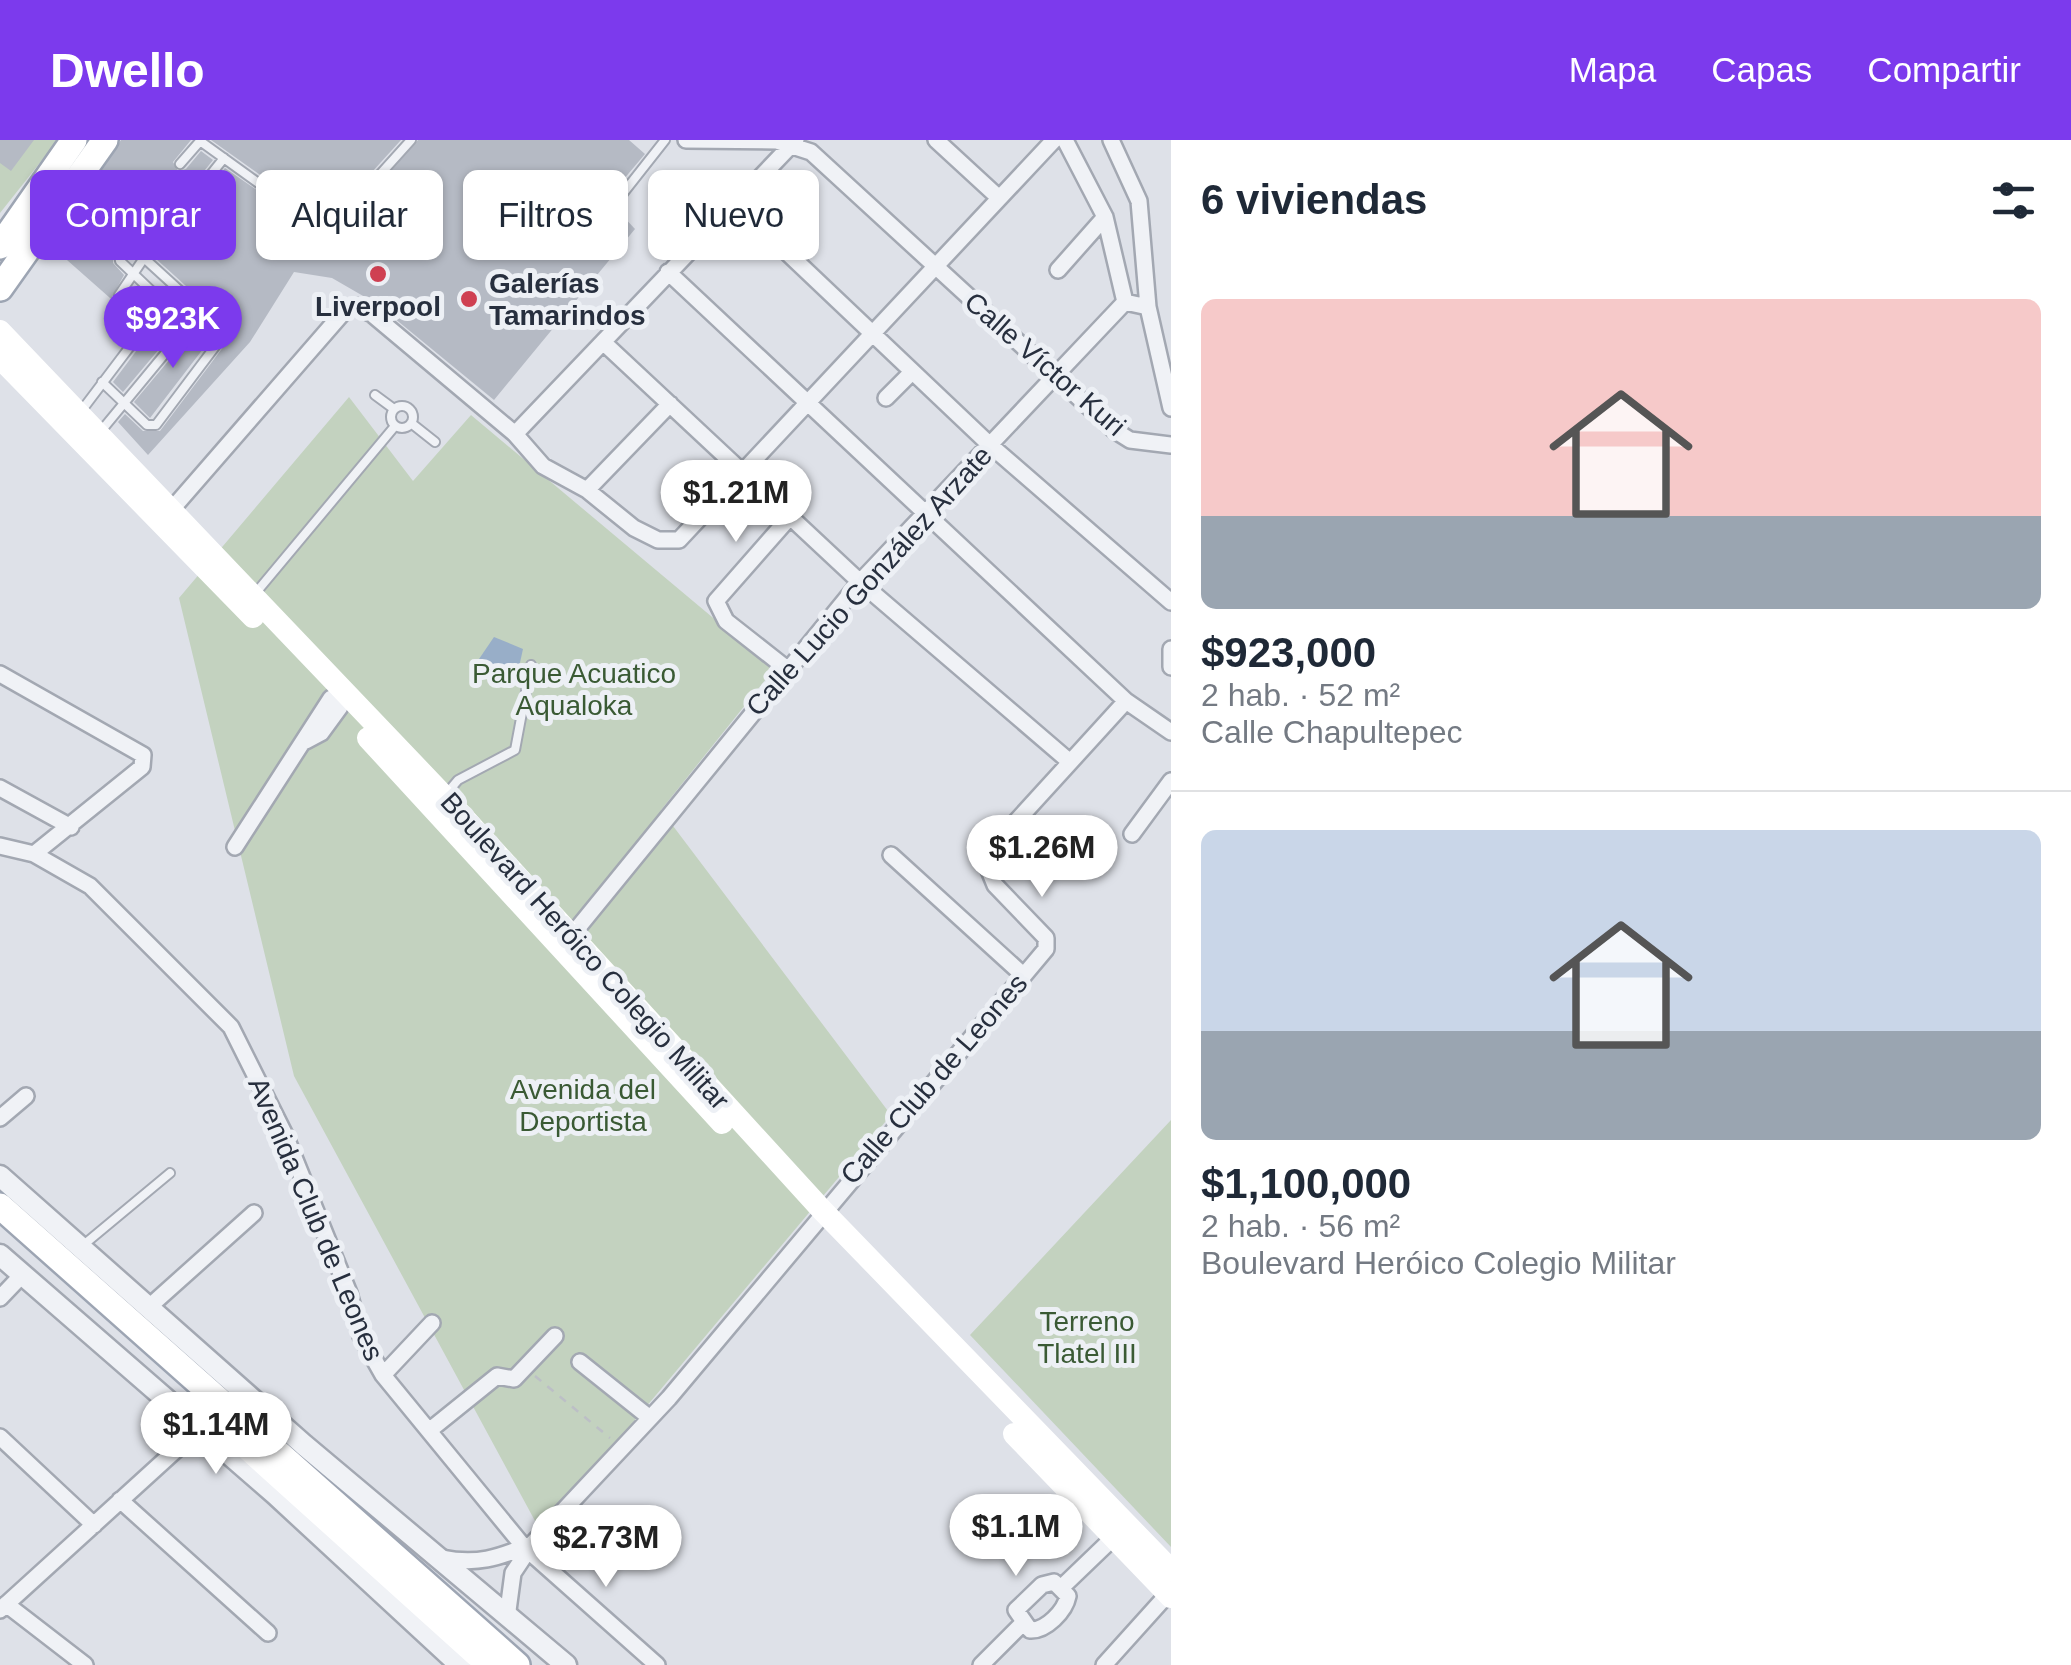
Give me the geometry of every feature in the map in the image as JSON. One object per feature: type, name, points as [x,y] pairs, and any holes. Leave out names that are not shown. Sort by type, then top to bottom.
[{"type":"main road","points":[[0,246],[74,140]]},
{"type":"main road","points":[[0,288],[105,140]]},
{"type":"main road","name":"Boulevard Heróico Colegio Militar","points":[[0,331],[80,414],[335,703],[1170,1587]]},
{"type":"main road","name":"Boulevard Heróico Colegio Militar","points":[[0,358],[254,595],[572,935],[818,1216],[1113,1538],[1170,1587]]},
{"type":"main road","points":[[0,1206],[517,1665]]},
{"type":"main road","points":[[0,1227],[489,1665]]},
{"type":"street","points":[[686,140],[786,141]]},
{"type":"street","points":[[936,140],[998,197]]},
{"type":"street","points":[[167,515],[347,308],[355,306],[372,314],[431,368],[515,434],[543,466],[587,490],[634,528],[670,543],[679,540],[1054,140]]},
{"type":"street","points":[[1065,140],[1105,218],[1126,302],[1148,307]]},
{"type":"street","points":[[1111,140],[1139,201],[1148,307],[1171,408]]},
{"type":"street","points":[[764,170],[786,141]]},
{"type":"street","name":"Calle Víctor Kuri","points":[[786,141],[812,152],[1114,430],[1147,444],[1171,446]]},
{"type":"street","points":[[1058,270],[1105,218]]},
{"type":"street","points":[[515,434],[681,260]]},
{"type":"street","points":[[795,260],[990,446],[1171,602]]},
{"type":"street","points":[[668,272],[805,405],[1126,701],[1171,732]]},
{"type":"street","name":"Calle Lucio González Arzate","points":[[572,935],[860,582],[928,515],[1053,374],[1126,302]]},
{"type":"street","points":[[1156,335],[1171,328]]},
{"type":"street","points":[[603,342],[860,582],[1070,762],[1126,701]]},
{"type":"street","points":[[886,398],[912,372]]},
{"type":"street","points":[[587,490],[670,404]]},
{"type":"street","points":[[787,669],[726,621],[716,601],[789,518]]},
{"type":"street","points":[[1171,649],[1171,667]]},
{"type":"street","points":[[0,674],[143,755],[142,767],[28,852]]},
{"type":"street","points":[[235,848],[335,703]]},
{"type":"street","name":"Calle Club de Leones","points":[[529,1547],[650,1418],[1046,949],[1046,938],[995,884],[986,863],[992,848],[1070,762]]},
{"type":"street","points":[[1132,834],[1171,781]]},
{"type":"street","points":[[0,788],[67,825]]},
{"type":"street","name":"Avenida Club de Leones","points":[[0,846],[28,852],[90,886],[231,1028],[284,1135],[348,1293],[361,1336],[383,1375],[529,1547],[657,1665]]},
{"type":"street","points":[[891,855],[1023,975]]},
{"type":"street","points":[[0,1118],[26,1096]]},
{"type":"street","points":[[0,1176],[304,1445],[566,1665]]},
{"type":"street","points":[[149,1307],[212,1246],[254,1213]]},
{"type":"street","points":[[0,1256],[199,1429],[453,1663]]},
{"type":"street","points":[[0,1298],[22,1275]]},
{"type":"street","points":[[383,1375],[432,1323]]},
{"type":"street","points":[[430,1430],[497,1376],[514,1379],[554,1336]]},
{"type":"street","points":[[580,1362],[650,1418]]},
{"type":"street","points":[[85,1665],[3,1607],[199,1429]]},
{"type":"street","points":[[0,1437],[94,1524]]},
{"type":"street","points":[[120,1500],[268,1633]]},
{"type":"street","points":[[1062,1588],[1113,1538]]},
{"type":"street","points":[[442,1558],[469,1564],[496,1560],[529,1547]]},
{"type":"street","points":[[507,1618],[513,1573],[529,1547]]},
{"type":"street","points":[[1054,1582],[1062,1588],[1067,1602],[1043,1627],[1037,1631],[1022,1624],[1016,1610],[1042,1585],[1054,1582]]},
{"type":"street","points":[[1104,1665],[1170,1587]]},
{"type":"street","points":[[980,1665],[1022,1624]]},
{"type":"lane","points":[[180,164],[201,141],[268,190],[336,177],[367,182],[382,176],[411,140]]},
{"type":"lane","points":[[628,188],[665,140]]},
{"type":"lane","points":[[214,170],[224,158]]},
{"type":"lane","points":[[120,260],[163,302]]},
{"type":"lane","points":[[143,260],[120,298],[146,322]]},
{"type":"lane","points":[[102,382],[147,425],[156,425],[223,336],[201,310],[146,260]]},
{"type":"lane","points":[[80,414],[175,286]]},
{"type":"lane","points":[[98,434],[201,310]]},
{"type":"lane","points":[[254,595],[395,426],[394,410],[375,395]]},
{"type":"lane","points":[[394,410],[406,407],[412,414],[411,423],[404,428],[395,426]]},
{"type":"lane","points":[[411,423],[435,442]]},
{"type":"lane","points":[[444,797],[458,780],[514,750],[531,665]]},
{"type":"lane","points":[[81,1247],[170,1172]]},
{"type":"path","points":[[526,1369],[623,1449]]},
{"type":"green space","points":[[0,140],[58,140],[34,170],[30,170],[0,213]]},
{"type":"green space","name":"Avenida del Deportista","points":[[349,397],[413,481],[471,415],[774,669],[661,810],[891,1115],[541,1532],[294,1076],[179,598]]},
{"type":"green space","name":"Terreno Tlatel III","points":[[1171,1120],[1171,1547],[970,1335]]},
{"type":"water","points":[[494,637],[523,649],[515,685],[489,672],[479,659]]},
{"type":"building","points":[[0,140],[34,140],[11,171],[0,163]]},
{"type":"building","points":[[121,140],[191,140],[173,162],[177,170],[101,170]]},
{"type":"building","points":[[211,140],[401,140],[374,170],[256,172]]},
{"type":"building","points":[[418,140],[629,140],[645,154],[628,174],[628,170],[463,170],[463,260],[609,260],[494,400],[377,304],[332,278],[294,272],[250,342],[148,455],[118,422],[125,414],[143,431],[160,431],[230,338],[207,305],[157,260],[236,260],[236,176],[256,189],[256,260],[443,260],[443,170],[391,170]]},
{"type":"building","points":[[201,151],[213,160],[205,170],[182,170]]},
{"type":"building","points":[[67,260],[113,260],[124,275],[112,297],[127,313]]},
{"type":"building","points":[[176,298],[191,311],[123,392],[113,382]]},
{"type":"building","points":[[201,322],[213,336],[150,418],[134,402]]},
{"type":"place","name":"Liverpool","points":[[378,274]]},
{"type":"place","name":"Galerías Tamarindos","points":[[469,299]]},
{"type":"park label","name":"Parque Acuatico Aqualoka","points":[[574,689]]}]
